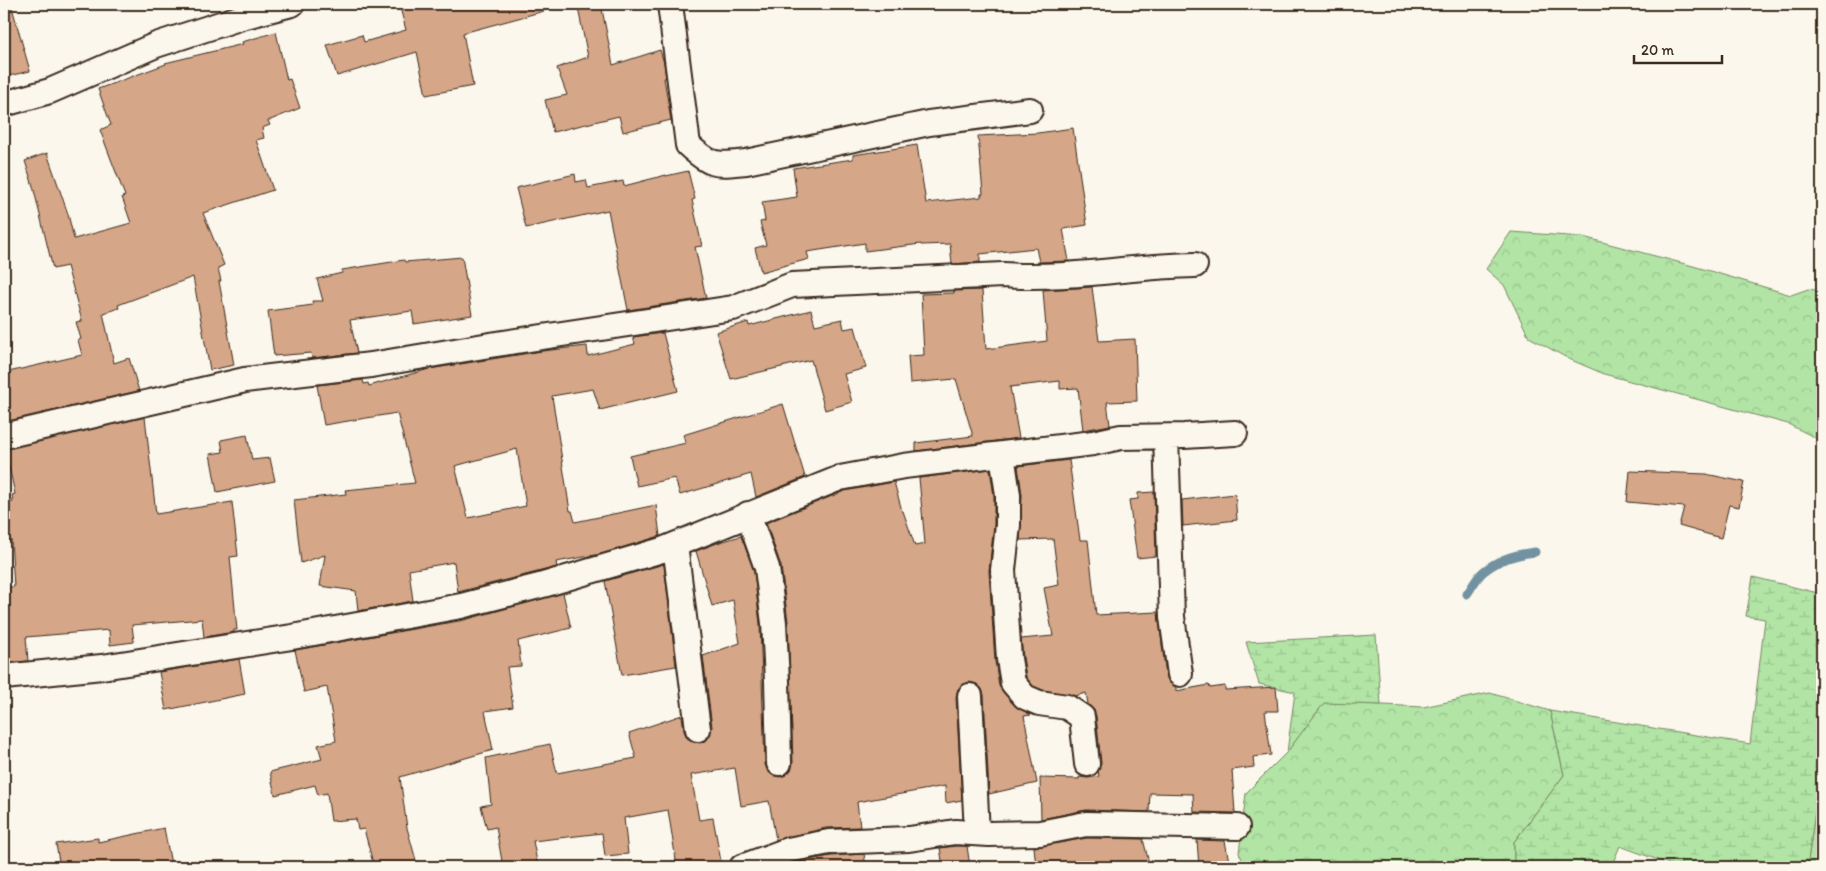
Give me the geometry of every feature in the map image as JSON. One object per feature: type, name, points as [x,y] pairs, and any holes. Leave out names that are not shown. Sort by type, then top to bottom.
[{"type":"street","points":[[4,104],[50,92],[156,45],[242,17],[292,4]]},
{"type":"street","points":[[670,4],[688,146],[702,158],[718,165],[746,162],[929,122],[1030,110]]},
{"type":"street","points":[[4,436],[245,380],[371,365],[490,344],[733,308],[792,285],[1003,275],[1029,277],[1162,265],[1195,265]]},
{"type":"street","points":[[4,677],[102,667],[292,637],[457,607],[543,585],[675,545],[840,478],[904,466],[1093,443],[1121,437],[1166,437],[1235,433]]},
{"type":"street","points":[[1166,437],[1172,617],[1180,674]]},
{"type":"street","points":[[1002,454],[1008,495],[1008,525],[1003,570],[1009,659],[1013,683],[1025,697],[1038,703],[1067,707],[1082,717],[1086,764]]},
{"type":"street","points":[[748,514],[767,568],[777,681],[779,763]]},
{"type":"street","points":[[675,545],[698,729]]},
{"type":"street","points":[[970,696],[977,833]]},
{"type":"street","points":[[742,867],[788,850],[829,842],[909,839],[955,832],[1040,834],[1080,825],[1238,827]]},
{"type":"green space","points":[[1511,232],[1583,237],[1693,266],[1791,295],[1808,289],[1822,291],[1822,441],[1788,424],[1604,374],[1569,359],[1529,337],[1504,285],[1486,269]]},
{"type":"green space","points":[[1753,577],[1822,594],[1822,764],[1807,867],[1677,867],[1620,846],[1611,867],[1604,867],[1587,859],[1579,867],[1514,867],[1514,842],[1564,775],[1550,711],[1750,744],[1765,619],[1746,616]]},
{"type":"green space","points":[[1376,635],[1381,705],[1324,703],[1287,752],[1295,692],[1259,684],[1246,642]]},
{"type":"green space","points":[[1490,693],[1550,711],[1564,775],[1514,842],[1514,867],[1246,867],[1239,853],[1246,793],[1287,752],[1324,702],[1423,707]]},
{"type":"green space","points":[[1822,764],[1822,867],[1807,867]]},
{"type":"building","points":[[4,4],[11,4],[30,71],[4,77]]},
{"type":"building","points":[[399,4],[543,4],[544,11],[463,33],[473,86],[426,95],[417,52],[337,76],[327,45],[362,35],[364,42],[406,30]]},
{"type":"building","points":[[601,4],[613,65],[660,50],[664,63],[666,78],[664,78],[671,120],[623,132],[619,116],[553,132],[545,100],[567,95],[557,68],[588,57],[578,8]]},
{"type":"building","points":[[276,32],[287,80],[290,79],[300,108],[268,121],[270,125],[262,128],[264,138],[256,140],[273,190],[203,213],[224,265],[218,268],[221,281],[219,281],[234,365],[210,370],[193,277],[118,305],[119,308],[103,313],[114,363],[129,358],[139,391],[4,422],[4,373],[82,355],[78,340],[81,339],[76,322],[82,321],[67,266],[53,269],[25,161],[47,153],[68,214],[74,239],[131,223],[122,197],[125,196],[100,130],[111,125],[98,89],[165,63],[243,44],[242,42]]},
{"type":"building","points":[[1073,128],[1087,225],[1063,229],[1069,261],[1039,262],[1036,248],[980,254],[980,262],[952,264],[950,244],[921,244],[865,251],[865,243],[807,252],[809,259],[761,272],[755,248],[766,245],[760,222],[765,221],[762,202],[797,197],[793,168],[853,159],[853,155],[917,145],[926,203],[981,197],[981,194],[983,194],[978,136],[1038,133]]},
{"type":"building","points":[[688,171],[695,199],[692,200],[702,246],[695,247],[706,298],[628,310],[608,210],[526,228],[516,188],[575,174],[576,182],[586,180],[588,188],[623,181],[624,186]]},
{"type":"building","points":[[462,257],[472,315],[414,324],[412,311],[350,320],[357,353],[312,358],[311,353],[274,356],[268,311],[313,305],[312,301],[323,301],[317,279],[342,273],[342,270],[404,260],[405,262]]},
{"type":"building","points":[[1092,287],[1099,341],[1135,339],[1137,401],[1107,402],[1110,425],[1083,430],[1078,388],[1060,389],[1060,381],[1010,387],[1019,438],[916,451],[916,443],[973,436],[956,379],[910,383],[908,356],[924,355],[921,294],[982,290],[986,349],[1047,341],[1043,290]]},
{"type":"building","points":[[811,310],[815,325],[842,319],[844,329],[855,327],[866,368],[844,374],[852,402],[825,410],[811,360],[731,379],[716,332],[748,322],[749,326]]},
{"type":"building","points":[[663,333],[678,391],[600,410],[593,389],[552,396],[570,511],[572,511],[575,522],[656,505],[660,536],[601,554],[556,562],[557,567],[458,592],[454,562],[409,570],[413,601],[358,611],[356,591],[320,586],[325,555],[301,563],[294,500],[346,494],[345,490],[415,483],[397,413],[324,425],[317,385],[363,380],[364,384],[368,383],[369,386],[429,369],[542,351],[587,346],[588,356],[635,344],[633,337]],"holes":[[[517,449],[526,506],[468,518],[455,466]]]},
{"type":"building","points":[[783,404],[805,477],[756,497],[751,474],[680,495],[675,478],[637,486],[630,456],[686,443],[683,435]]},
{"type":"building","points":[[145,417],[156,514],[232,502],[238,556],[230,557],[237,630],[204,637],[202,619],[132,625],[134,642],[110,645],[109,630],[26,637],[28,661],[4,663],[4,587],[14,587],[11,540],[4,542],[4,504],[13,502],[12,495],[15,494],[5,449]]},
{"type":"building","points":[[247,435],[252,460],[270,458],[275,481],[217,492],[210,454],[223,452],[221,440]]},
{"type":"building","points":[[1069,460],[1080,540],[1088,540],[1096,615],[1158,612],[1166,676],[1170,683],[1176,687],[1176,691],[1209,685],[1210,688],[1225,686],[1225,690],[1276,687],[1278,711],[1265,711],[1271,755],[1253,757],[1254,767],[1232,770],[1235,813],[1194,812],[1193,794],[1150,793],[1149,812],[1086,810],[1041,819],[1040,778],[1079,779],[1079,777],[1099,776],[1098,771],[1101,763],[1096,716],[1094,710],[1088,704],[1086,693],[1075,696],[1043,690],[1033,686],[1026,677],[1021,639],[1053,636],[1044,588],[1059,585],[1053,539],[1020,540],[1022,495],[1018,466]]},
{"type":"building","points":[[990,469],[994,496],[994,524],[989,571],[995,661],[999,685],[1003,692],[1015,706],[1031,715],[1024,716],[1037,783],[989,794],[984,695],[982,689],[977,684],[969,682],[958,689],[956,697],[962,800],[946,803],[945,786],[857,802],[860,827],[826,828],[776,840],[769,801],[741,806],[735,768],[691,775],[699,820],[713,818],[722,867],[677,867],[668,810],[624,818],[628,854],[605,856],[602,833],[533,841],[538,867],[503,867],[496,827],[487,829],[481,806],[491,804],[486,758],[550,744],[557,773],[636,758],[629,733],[682,715],[687,738],[700,743],[707,740],[712,727],[703,656],[740,643],[733,600],[712,606],[696,551],[741,536],[754,571],[760,624],[765,764],[767,770],[772,775],[780,777],[786,775],[791,770],[793,763],[788,622],[781,566],[766,523],[844,491],[894,482],[915,546],[925,544],[919,478]]},
{"type":"building","points":[[1630,471],[1706,474],[1744,482],[1739,507],[1729,505],[1721,538],[1679,526],[1684,507],[1627,502]]},
{"type":"building","points":[[1154,492],[1156,556],[1137,558],[1129,500],[1138,499],[1138,493]]},
{"type":"building","points":[[1235,494],[1237,520],[1183,526],[1182,500]]},
{"type":"building","points":[[664,564],[676,666],[622,675],[605,581]]},
{"type":"building","points":[[563,593],[571,628],[518,641],[521,666],[507,667],[513,707],[485,711],[493,750],[400,777],[407,828],[417,864],[404,867],[374,867],[364,829],[358,830],[356,819],[331,821],[327,793],[318,795],[315,785],[275,795],[270,772],[322,759],[318,745],[336,741],[327,687],[304,692],[295,650],[464,620]]},
{"type":"building","points":[[239,659],[245,694],[166,710],[159,672]]},
{"type":"building","points":[[164,828],[171,864],[157,867],[60,867],[56,844],[98,838],[98,842]]},
{"type":"building","points":[[1087,838],[1143,839],[1150,867],[1036,867],[1034,847]]},
{"type":"building","points":[[1197,840],[1225,841],[1230,867],[1199,867]]},
{"type":"building","points":[[967,846],[970,867],[943,867],[940,848]]},
{"type":"building","points":[[864,854],[866,867],[781,867],[792,863],[831,856]]},
{"type":"waterway","points":[[1467,594],[1483,572],[1494,564],[1521,554],[1535,552]]}]
